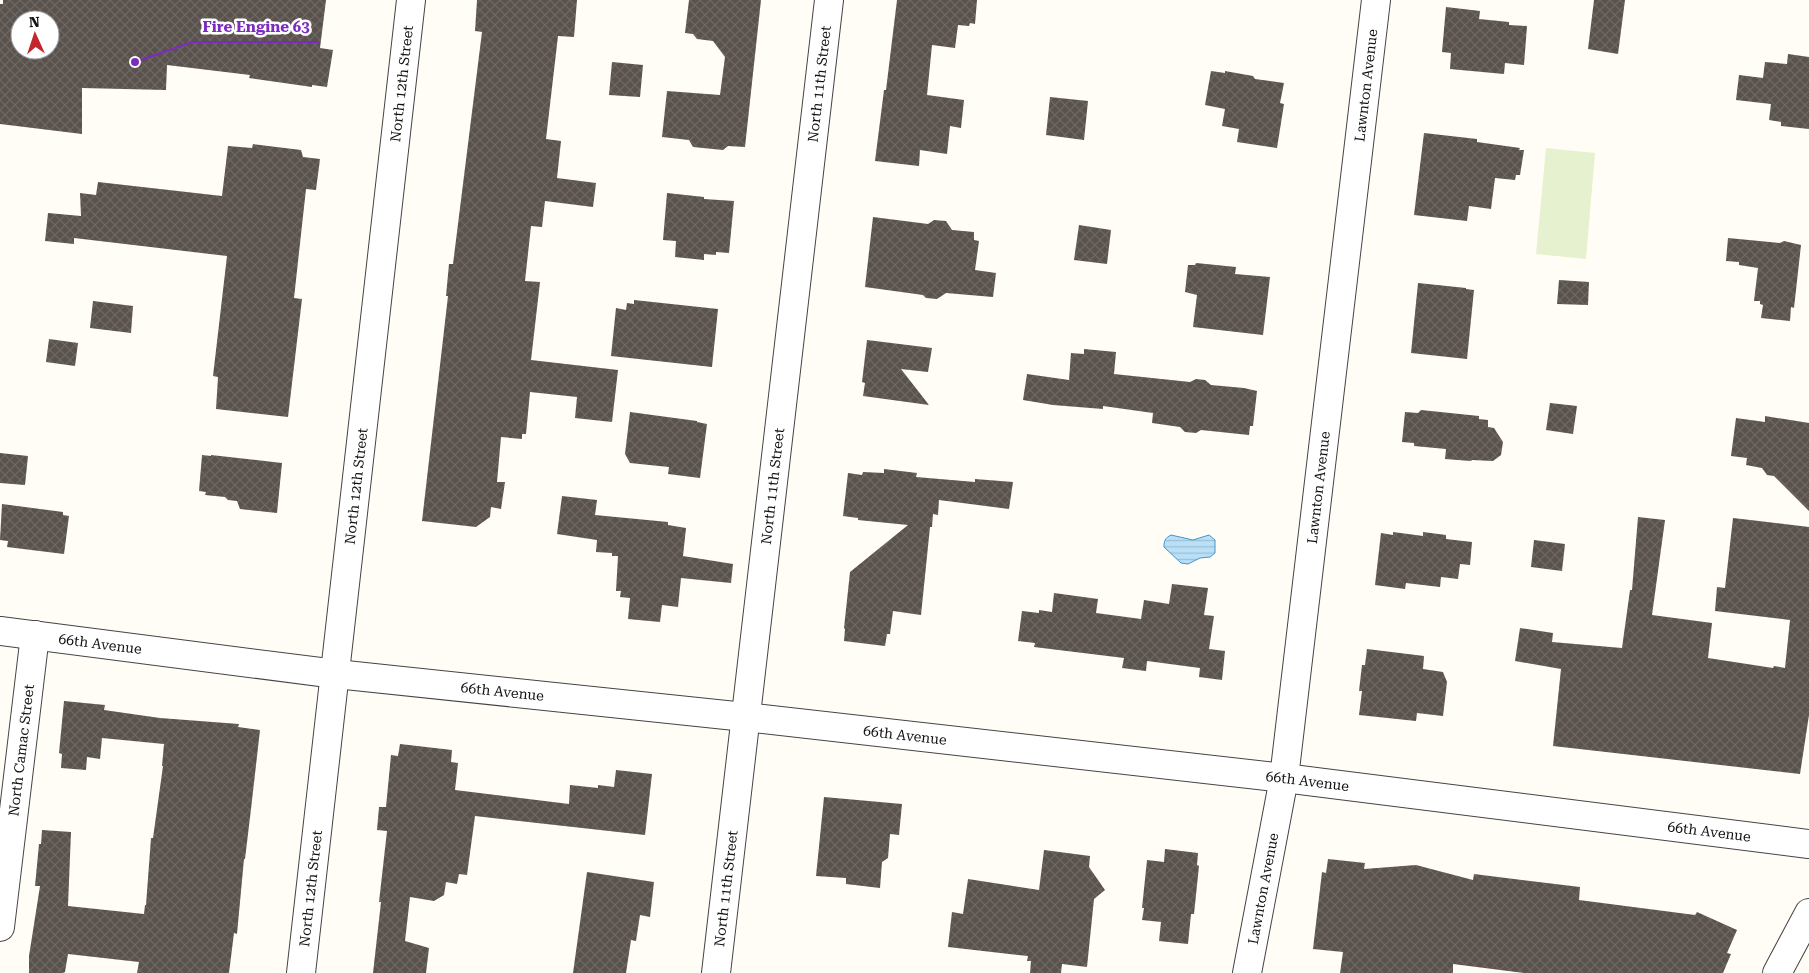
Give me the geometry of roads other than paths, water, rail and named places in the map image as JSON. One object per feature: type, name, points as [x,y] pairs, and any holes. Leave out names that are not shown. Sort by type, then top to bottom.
[{"type":"street","name":"North 12th Street","points":[[302,973],[410,0]]},
{"type":"street","name":"North 11th Street","points":[[716,973],[829,0]]},
{"type":"street","name":"Lawnton Avenue","points":[[1253,972],[1284,778],[1376,0]]},
{"type":"street","name":"66th Avenue","points":[[0,631],[336,674],[1284,778],[1809,844]]},
{"type":"street","name":"North Camac Street","points":[[0,927],[35,635]]},
{"type":"street","points":[[1777,973],[1809,913]]},
{"type":"water","points":[[1171,535],[1193,540],[1209,535],[1215,540],[1215,553],[1210,557],[1200,558],[1188,564],[1181,563],[1164,547],[1165,540]]},
{"type":"place","name":"Fire Engine 63","points":[[135,62]]}]
